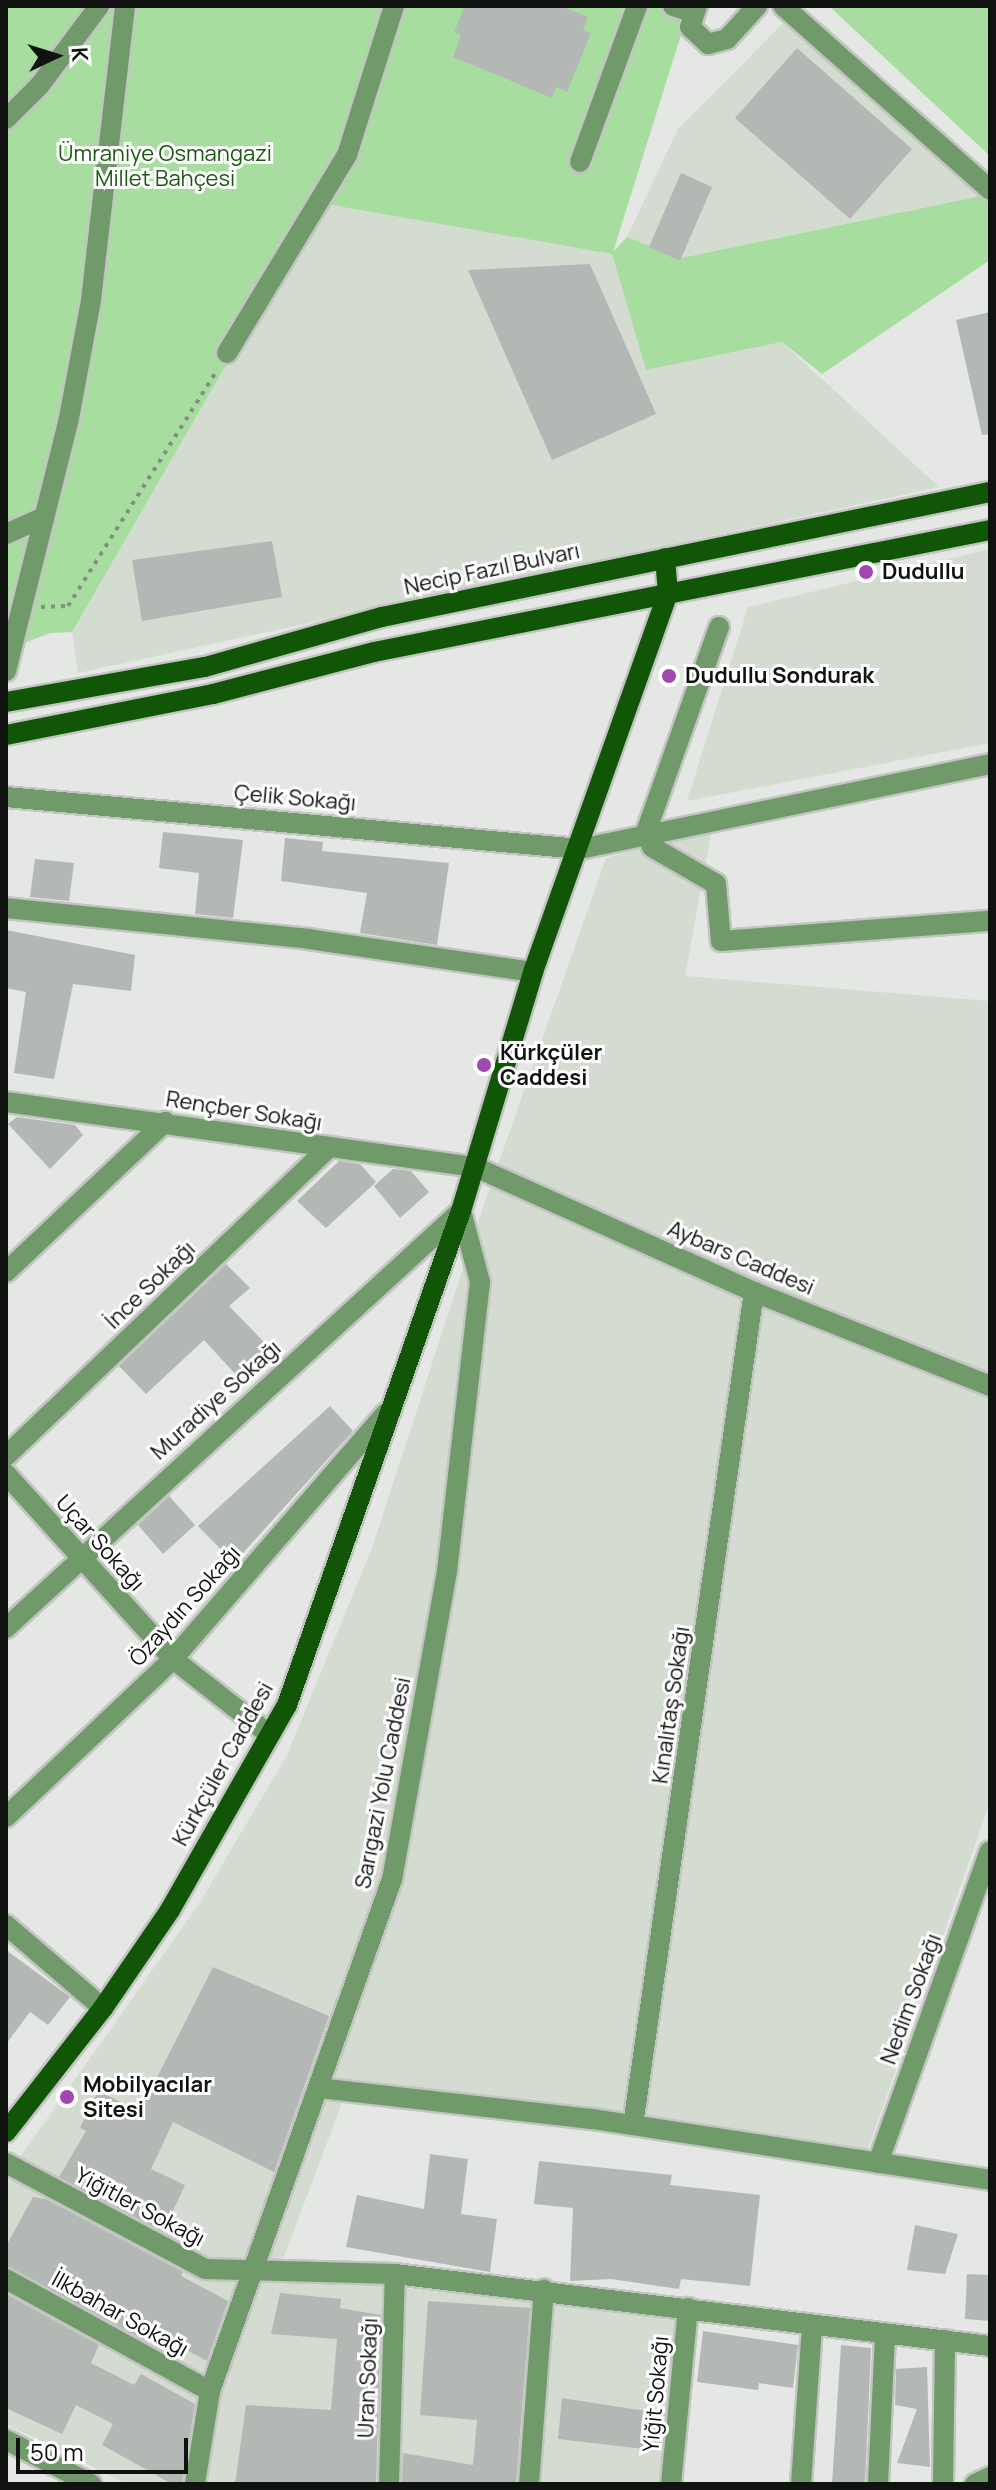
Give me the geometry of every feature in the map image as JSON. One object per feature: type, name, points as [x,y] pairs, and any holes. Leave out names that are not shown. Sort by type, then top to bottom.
[{"type":"main road","name":"Necip Fazıl Bulvarı","points":[[6,702],[205,667],[382,617],[990,492]]},
{"type":"main road","points":[[6,735],[668,593],[990,530]]},
{"type":"main road","name":"Kürkçüler Caddesi","points":[[7,2129],[103,2008],[170,1910],[287,1705],[386,1413],[461,1211],[533,972],[580,849],[668,593],[665,558]]},
{"type":"street","points":[[6,119],[40,85],[99,6]]},
{"type":"street","points":[[6,671],[24,608],[91,300],[125,6]]},
{"type":"street","points":[[227,353],[347,155],[394,6]]},
{"type":"street","points":[[580,162],[637,6]]},
{"type":"street","points":[[673,6],[696,10],[690,27],[708,44],[727,39],[757,6]]},
{"type":"street","points":[[783,6],[990,190]]},
{"type":"street","points":[[6,534],[44,517]]},
{"type":"street","points":[[719,627],[646,832],[652,847],[716,884],[721,941],[990,921]]},
{"type":"street","name":"Çelik Sokağı","points":[[6,797],[580,849],[646,832],[990,764]]},
{"type":"street","points":[[6,908],[309,939],[533,972]]},
{"type":"street","name":"Rençber Sokağı","points":[[6,1102],[165,1122],[327,1149],[475,1167]]},
{"type":"street","points":[[6,1272],[165,1122]]},
{"type":"street","name":"İnce Sokağı","points":[[6,1456],[327,1149]]},
{"type":"street","name":"Aybars Caddesi","points":[[475,1167],[754,1292],[990,1386]]},
{"type":"street","name":"Muradiye Sokağı","points":[[6,1628],[78,1556],[461,1211]]},
{"type":"street","name":"Sarıgazi Yolu Caddesi","points":[[195,2484],[210,2391],[257,2271],[392,1879],[447,1571],[480,1282],[461,1211]]},
{"type":"street","name":"Kınalıtaş Sokağı","points":[[633,2125],[754,1292]]},
{"type":"street","name":"Özaydın Sokağı","points":[[6,1817],[173,1659],[386,1413]]},
{"type":"street","name":"Uçar Sokağı","points":[[6,1474],[173,1659],[270,1735]]},
{"type":"street","name":"Nedim Sokağı","points":[[878,2163],[990,1851]]},
{"type":"street","points":[[6,1925],[103,2008]]},
{"type":"street","points":[[319,2088],[633,2125],[990,2180]]},
{"type":"street","name":"Yiğitler Sokağı","points":[[6,2163],[205,2269],[395,2274],[688,2308],[812,2327],[990,2346]]},
{"type":"street","name":"Uran Sokağı","points":[[389,2484],[395,2274]]},
{"type":"street","name":"İlkbahar Sokağı","points":[[6,2279],[210,2391]]},
{"type":"street","points":[[529,2484],[544,2290]]},
{"type":"street","name":"Yiğit Sokağı","points":[[671,2484],[688,2308]]},
{"type":"street","points":[[801,2484],[812,2327]]},
{"type":"street","points":[[878,2484],[885,2334]]},
{"type":"street","points":[[943,2484],[945,2340]]},
{"type":"street","points":[[6,2440],[91,2484]]},
{"type":"street","points":[[975,2484],[990,2477]]},
{"type":"path","points":[[24,608],[68,606],[227,353]]},
{"type":"shaded area","points":[[791,15],[990,194],[680,258],[627,237],[678,129]]},
{"type":"shaded area","points":[[331,205],[612,254],[646,370],[782,342],[939,487],[78,673],[72,632],[221,374]]},
{"type":"shaded area","points":[[990,549],[990,743],[687,801],[748,607]]},
{"type":"shaded area","points":[[712,829],[685,976],[989,1001],[990,1008],[990,1802],[868,2149],[350,2082],[277,2275],[677,2316],[659,2484],[127,2484],[6,2424],[6,2177],[199,1904],[287,1755],[372,1548],[481,1213],[606,858]]},
{"type":"green space","name":"Ümraniye Osmangazi Millet Bahçesi","points":[[6,6],[690,6],[613,252],[627,237],[681,258],[990,194],[990,260],[822,374],[782,342],[646,370],[612,254],[331,205],[221,374],[72,632],[50,633],[6,650]]},
{"type":"green space","points":[[829,6],[990,6],[990,156]]},
{"type":"building","points":[[465,6],[561,6],[588,17],[583,30],[591,33],[567,92],[556,87],[552,98],[453,57],[461,35],[454,32]]},
{"type":"building","points":[[797,48],[912,149],[850,219],[735,118]]},
{"type":"building","points":[[681,173],[712,187],[680,261],[649,247]]},
{"type":"building","points":[[590,264],[656,414],[552,460],[468,270]]},
{"type":"building","points":[[990,312],[990,434],[982,435],[956,320]]},
{"type":"building","points":[[272,541],[282,597],[142,621],[132,560]]},
{"type":"building","points":[[163,832],[243,840],[233,918],[195,914],[199,873],[159,868]]},
{"type":"building","points":[[285,838],[323,842],[322,851],[449,863],[437,945],[360,933],[367,893],[281,881]]},
{"type":"building","points":[[35,859],[74,863],[69,901],[30,897]]},
{"type":"building","points":[[6,930],[135,955],[131,991],[73,984],[54,1079],[14,1073],[26,992],[6,988]]},
{"type":"building","points":[[17,1117],[75,1125],[83,1135],[50,1169],[8,1124]]},
{"type":"building","points":[[339,1161],[360,1164],[376,1182],[326,1228],[297,1201]]},
{"type":"building","points":[[393,1169],[411,1171],[429,1192],[400,1218],[374,1186]]},
{"type":"building","points":[[226,1264],[250,1288],[229,1306],[268,1346],[237,1376],[204,1340],[146,1394],[119,1366]]},
{"type":"building","points":[[330,1406],[353,1431],[234,1563],[198,1526]]},
{"type":"building","points":[[169,1496],[195,1525],[163,1554],[138,1525]]},
{"type":"building","points":[[6,1950],[70,1997],[48,2025],[30,2012],[6,2044]]},
{"type":"building","points":[[213,1967],[329,2016],[274,2172],[173,2122],[151,2169],[185,2185],[163,2232],[59,2177],[86,2131],[80,2128],[98,2091],[140,2111]]},
{"type":"building","points":[[430,2154],[468,2159],[461,2214],[497,2219],[490,2272],[346,2247],[357,2195],[424,2209]]},
{"type":"building","points":[[539,2161],[672,2175],[670,2185],[760,2195],[750,2286],[681,2279],[679,2289],[611,2279],[570,2281],[573,2208],[534,2204]]},
{"type":"building","points":[[33,2197],[46,2199],[183,2272],[181,2276],[228,2301],[207,2361],[153,2332],[148,2342],[6,2266],[6,2246]]},
{"type":"building","points":[[915,2225],[958,2234],[945,2274],[907,2270]]},
{"type":"building","points":[[967,2274],[990,2275],[990,2321],[965,2319]]},
{"type":"building","points":[[280,2293],[341,2299],[340,2308],[381,2315],[376,2484],[235,2484],[246,2405],[331,2410],[337,2339],[271,2334]]},
{"type":"building","points":[[6,2294],[99,2345],[91,2363],[134,2385],[141,2374],[195,2404],[182,2484],[172,2484],[102,2445],[113,2424],[76,2405],[62,2434],[6,2408]]},
{"type":"building","points":[[428,2301],[530,2308],[516,2484],[402,2484],[403,2453],[473,2465],[477,2420],[420,2415]]},
{"type":"building","points":[[703,2331],[798,2345],[793,2388],[759,2383],[758,2390],[697,2382]]},
{"type":"building","points":[[841,2345],[871,2348],[865,2484],[832,2484]]},
{"type":"building","points":[[927,2367],[930,2467],[897,2463],[917,2409],[895,2405],[896,2369]]},
{"type":"building","points":[[562,2398],[665,2414],[661,2451],[558,2439]]},
{"type":"place","name":"Dudullu","points":[[866,572]]},
{"type":"place","name":"Dudullu Sondurak","points":[[669,676]]},
{"type":"place","name":"Kürkçüler Caddesi","points":[[484,1065]]},
{"type":"place","name":"Mobilyacılar Sitesi","points":[[67,2097]]}]
